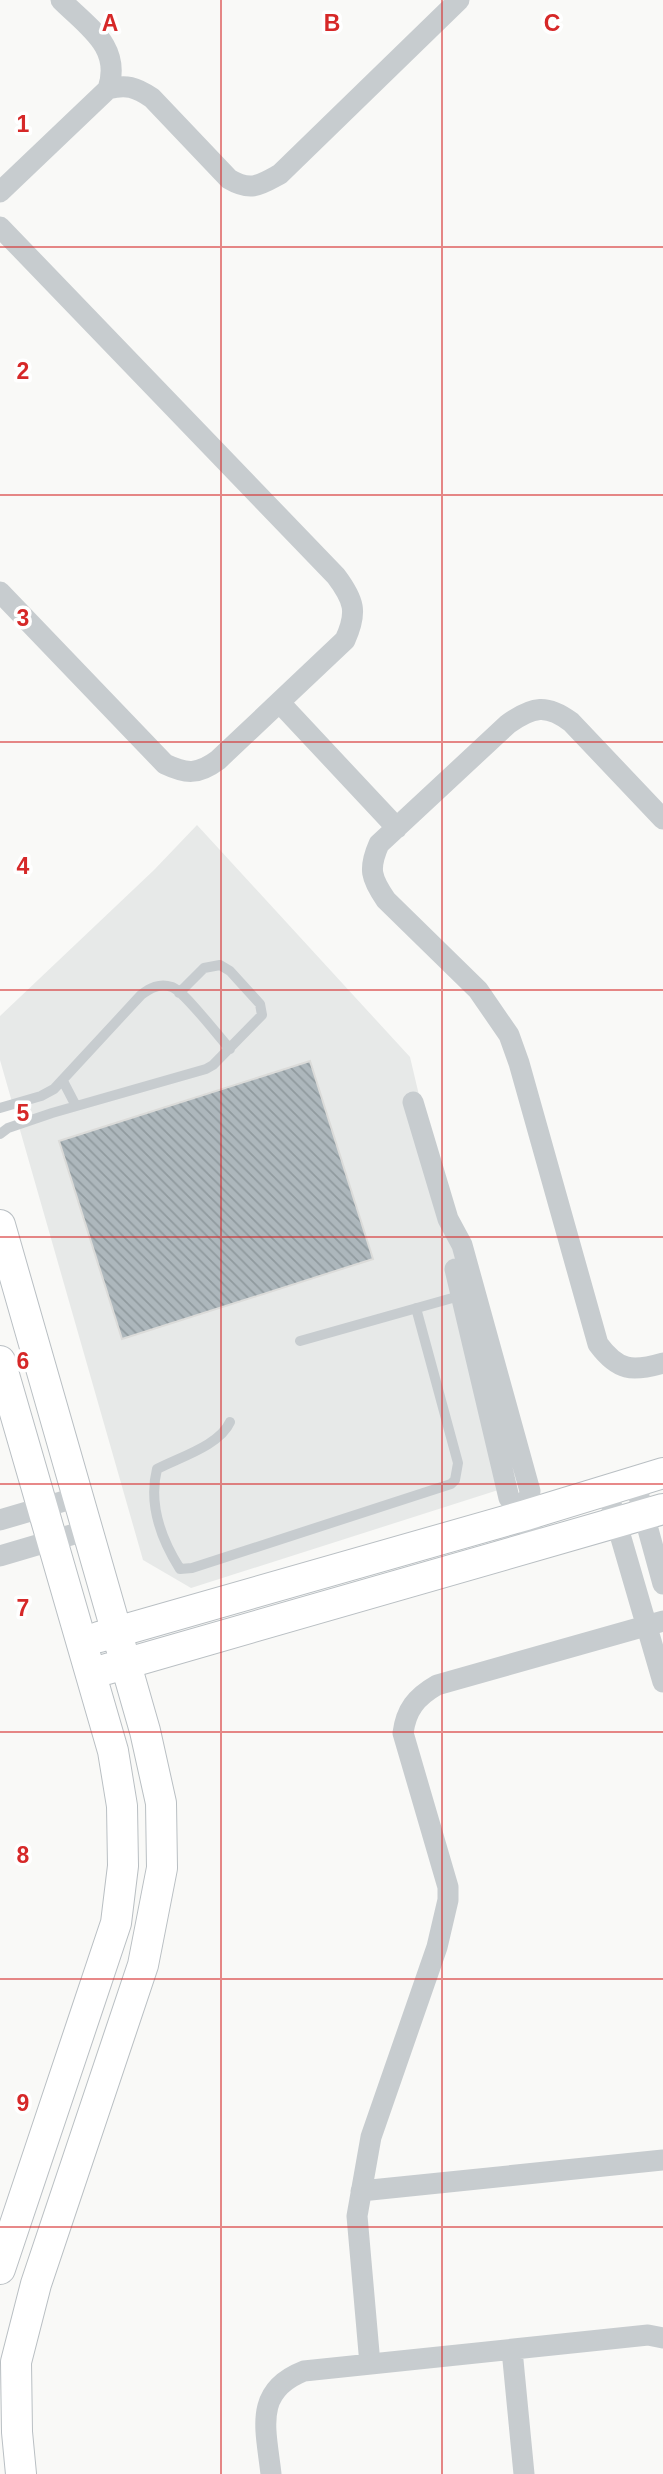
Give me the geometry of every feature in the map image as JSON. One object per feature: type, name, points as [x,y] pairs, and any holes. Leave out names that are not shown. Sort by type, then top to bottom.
[{"type":"street","points":[[0,192],[108,89],[113,75],[107,46],[61,0]]},
{"type":"street","points":[[108,89],[122,85],[138,88],[152,98],[229,179],[242,187],[260,185],[280,174],[459,0]]},
{"type":"street","points":[[0,227],[336,576],[347,591],[354,610],[353,622],[345,639],[280,703],[206,769],[196,773],[183,773],[165,764],[0,592]]},
{"type":"street","points":[[280,703],[397,828]]},
{"type":"street","points":[[661,813],[571,722],[557,712],[531,710],[508,724],[379,844],[372,859],[371,870],[375,884],[387,900],[478,990],[509,1034],[598,1345],[608,1358],[622,1367],[643,1369],[663,1363]]},
{"type":"street","points":[[414,1102],[448,1219],[462,1245],[468,1293],[530,1491],[526,1515],[534,1546]]},
{"type":"street","points":[[0,1225],[145,1731],[161,1803],[162,1868],[143,1965],[40,2272],[16,2362],[17,2432],[21,2474]]},
{"type":"street","points":[[0,1361],[113,1751],[122,1806],[123,1866],[116,1923],[0,2269]]},
{"type":"street","points":[[81,1643],[649,1478],[641,1516],[663,1682]]},
{"type":"street","points":[[607,1490],[641,1516],[663,1584]]},
{"type":"street","points":[[0,1520],[78,1497]]},
{"type":"street","points":[[90,1674],[641,1516]]},
{"type":"street","points":[[0,1556],[88,1530]]},
{"type":"street","points":[[370,2364],[357,2216],[361,2191],[371,2137],[437,1947],[448,1900],[448,1887],[403,1733],[405,1719],[421,1694],[437,1685],[655,1624]]},
{"type":"street","points":[[361,2191],[663,2160]]},
{"type":"street","points":[[271,2474],[265,2412],[268,2399],[288,2377],[304,2371],[648,2335],[663,2338]]},
{"type":"street","points":[[512,2350],[524,2474]]},
{"type":"lane","points":[[0,1134],[8,1128],[76,1106],[206,1069],[230,1049],[262,1015],[260,1004],[226,968],[212,965],[204,968],[179,993]]},
{"type":"lane","points":[[0,1108],[41,1096],[63,1081],[141,995],[160,985],[170,986],[179,993],[230,1049]]},
{"type":"lane","points":[[63,1081],[76,1106]]},
{"type":"lane","points":[[300,1341],[468,1293]]},
{"type":"lane","points":[[230,1422],[226,1431],[216,1441],[157,1469],[153,1496],[156,1517],[180,1570],[452,1484],[458,1464],[416,1308]]},
{"type":"shaded area","points":[[197,825],[410,1057],[511,1486],[191,1588],[143,1560],[0,1060],[0,1016],[154,870]]},
{"type":"building","points":[[310,1061],[373,1259],[122,1339],[59,1141]]}]
